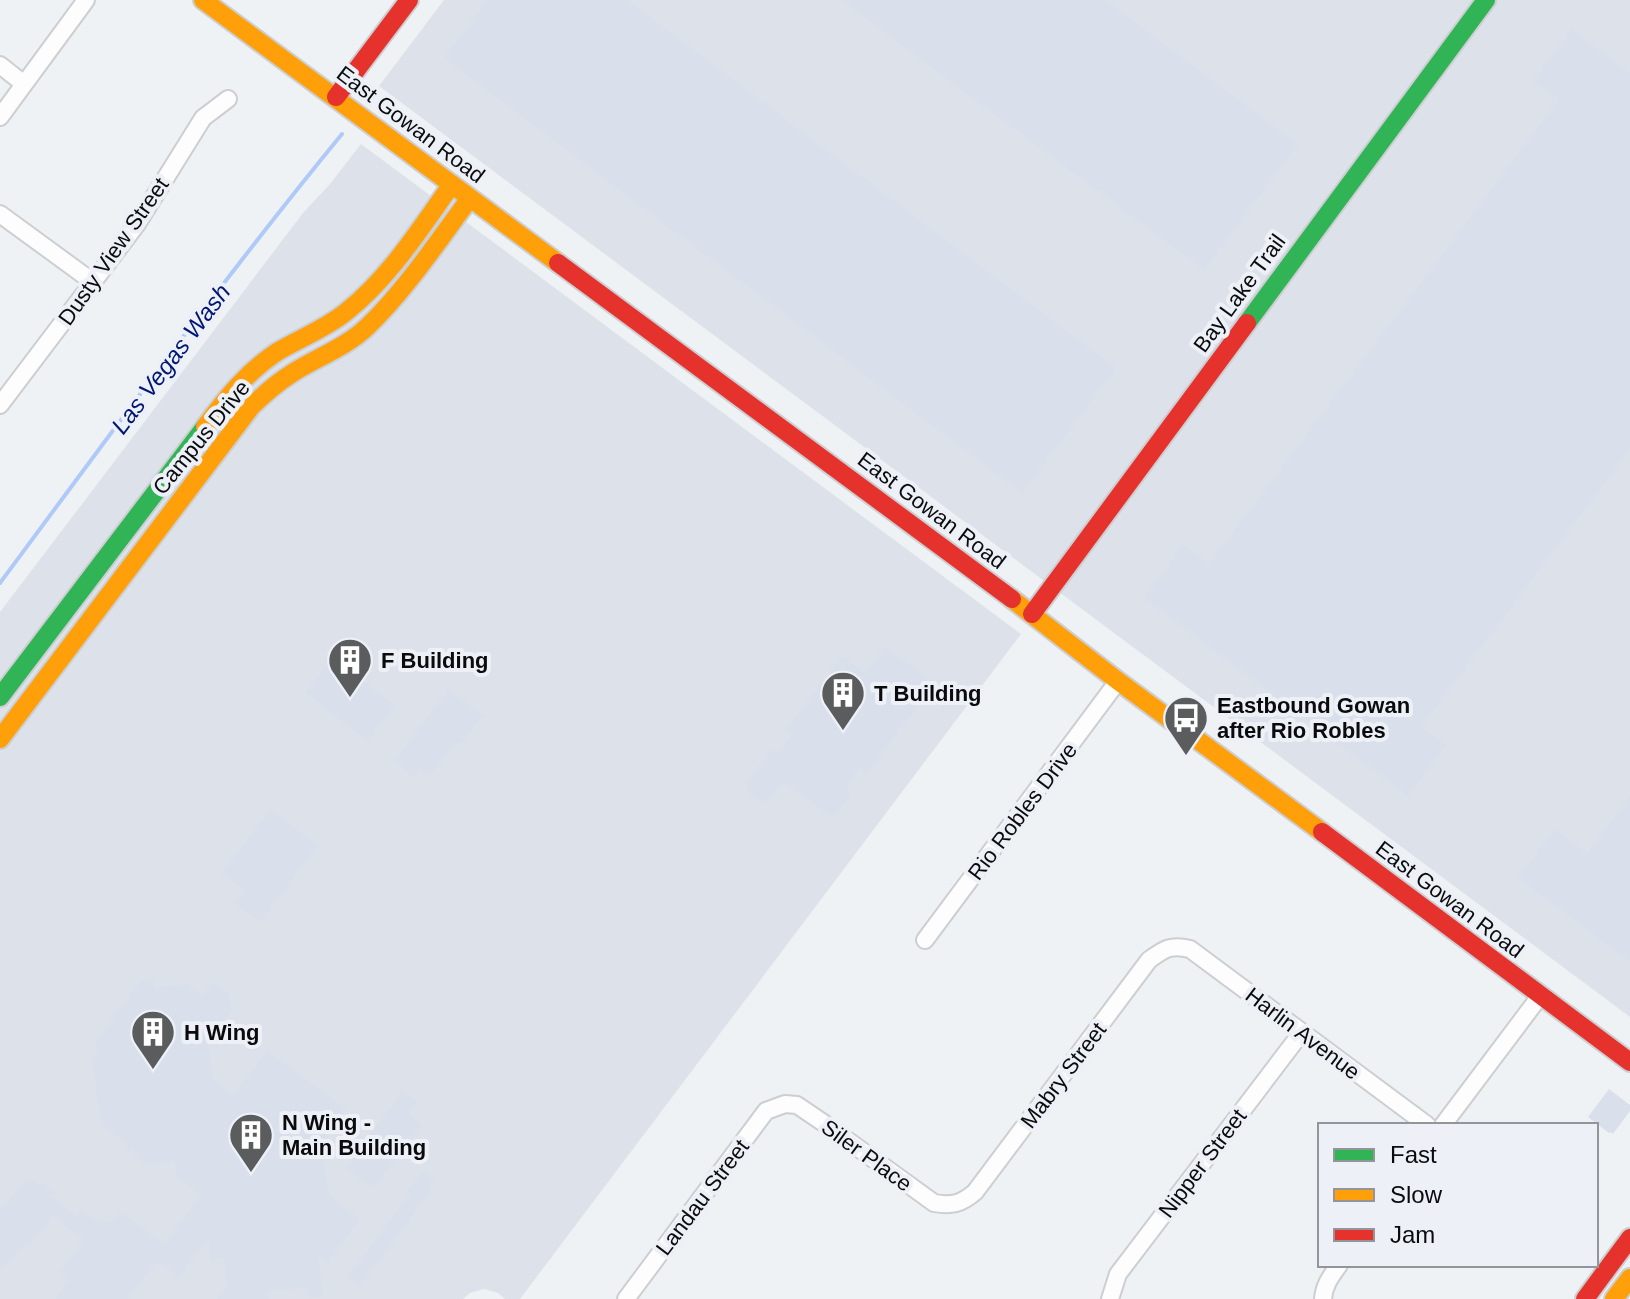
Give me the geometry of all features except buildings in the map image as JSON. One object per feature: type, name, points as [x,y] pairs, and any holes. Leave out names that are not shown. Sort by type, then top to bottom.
[{"type":"street","points":[[0,117],[86,0]]},
{"type":"street","name":"East Gowan Road","points":[[203,0],[1630,1062]]},
{"type":"street","points":[[336,97],[409,0]]},
{"type":"street","name":"Bay Lake Trail","points":[[1032,614],[1486,0]]},
{"type":"street","points":[[0,65],[24,84]]},
{"type":"street","name":"Dusty View Street","points":[[0,405],[137,224],[203,118],[228,99]]},
{"type":"street","name":"Campus Drive","points":[[0,697],[233,389],[273,355],[330,324],[360,300],[389,268],[452,184]]},
{"type":"street","name":"Campus Drive","points":[[0,739],[251,407],[292,373],[366,328],[405,284],[470,198]]},
{"type":"street","points":[[0,214],[93,282]]},
{"type":"street","points":[[86,583],[106,598]]},
{"type":"street","name":"Rio Robles Drive","points":[[925,940],[1118,681]]},
{"type":"street","name":"Harlin Avenue","points":[[1177,946],[1190,949],[1424,1123]]},
{"type":"street","name":"Mabry Street","points":[[950,1206],[963,1203],[975,1192],[1149,960],[1163,949],[1177,946]]},
{"type":"street","points":[[1445,1123],[1540,996]]},
{"type":"street","name":"Nipper Street","points":[[1110,1299],[1118,1274],[1302,1032]]},
{"type":"street","name":"Siler Place","points":[[785,1104],[797,1105],[816,1117],[934,1203],[950,1206]]},
{"type":"street","name":"Landau Street","points":[[626,1299],[766,1111],[785,1104]]},
{"type":"street","points":[[1585,1299],[1630,1238]]},
{"type":"street","points":[[1323,1299],[1329,1278],[1337,1267]]},
{"type":"street","points":[[1614,1299],[1630,1278]]},
{"type":"shaded area","points":[[444,0],[1630,0],[1630,1017],[379,86]]},
{"type":"shaded area","points":[[361,144],[1021,634],[520,1299],[505,1299],[498,1293],[484,1289],[470,1293],[463,1299],[0,1299],[0,612],[303,213]]},
{"type":"waterway","name":"Las Vegas Wash","points":[[0,583],[211,300],[342,134]]},
{"type":"traffic: fast","points":[[1247,323],[1486,0]]},
{"type":"traffic: fast","points":[[0,697],[205,427]]},
{"type":"traffic: slow","points":[[203,0],[558,263]]},
{"type":"traffic: slow","points":[[205,427],[256,368],[346,312],[377,284],[452,184]]},
{"type":"traffic: slow","points":[[0,739],[251,407],[288,376],[341,346],[367,327],[408,282],[470,198]]},
{"type":"traffic: slow","points":[[1012,599],[1322,832]]},
{"type":"traffic: slow","points":[[1614,1299],[1630,1278]]},
{"type":"traffic: jam","points":[[336,97],[409,0]]},
{"type":"traffic: jam","points":[[558,263],[1012,599]]},
{"type":"traffic: jam","points":[[1032,614],[1247,323]]},
{"type":"traffic: jam","points":[[1322,832],[1630,1062]]},
{"type":"traffic: jam","points":[[1585,1299],[1630,1238]]},
{"type":"place","name":"F Building","points":[[350,699]]},
{"type":"place","name":"T Building","points":[[843,732]]},
{"type":"place","name":"Eastbound Gowan after Rio Robles","points":[[1186,757]]},
{"type":"place","name":"H Wing","points":[[153,1071]]},
{"type":"place","name":"N Wing - Main Building","points":[[251,1174]]}]
